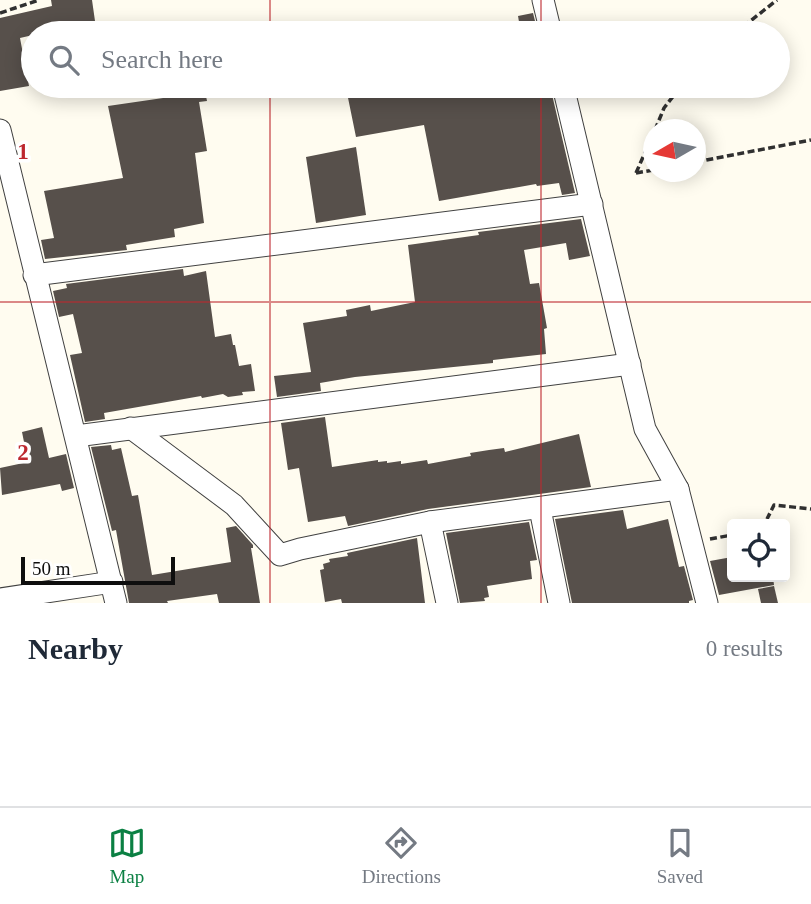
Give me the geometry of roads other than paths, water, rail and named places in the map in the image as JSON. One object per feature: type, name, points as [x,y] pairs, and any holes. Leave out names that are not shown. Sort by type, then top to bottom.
[{"type":"street","points":[[543,0],[548,21]]},
{"type":"street","points":[[567,98],[645,429],[678,489],[707,603]]},
{"type":"street","points":[[0,130],[114,593],[0,600]]},
{"type":"street","points":[[34,275],[592,204]]},
{"type":"street","points":[[76,436],[630,364]]},
{"type":"street","points":[[131,428],[234,505],[280,555],[430,522],[678,489]]},
{"type":"street","points":[[540,509],[559,603]]},
{"type":"street","points":[[430,522],[447,603]]}]
